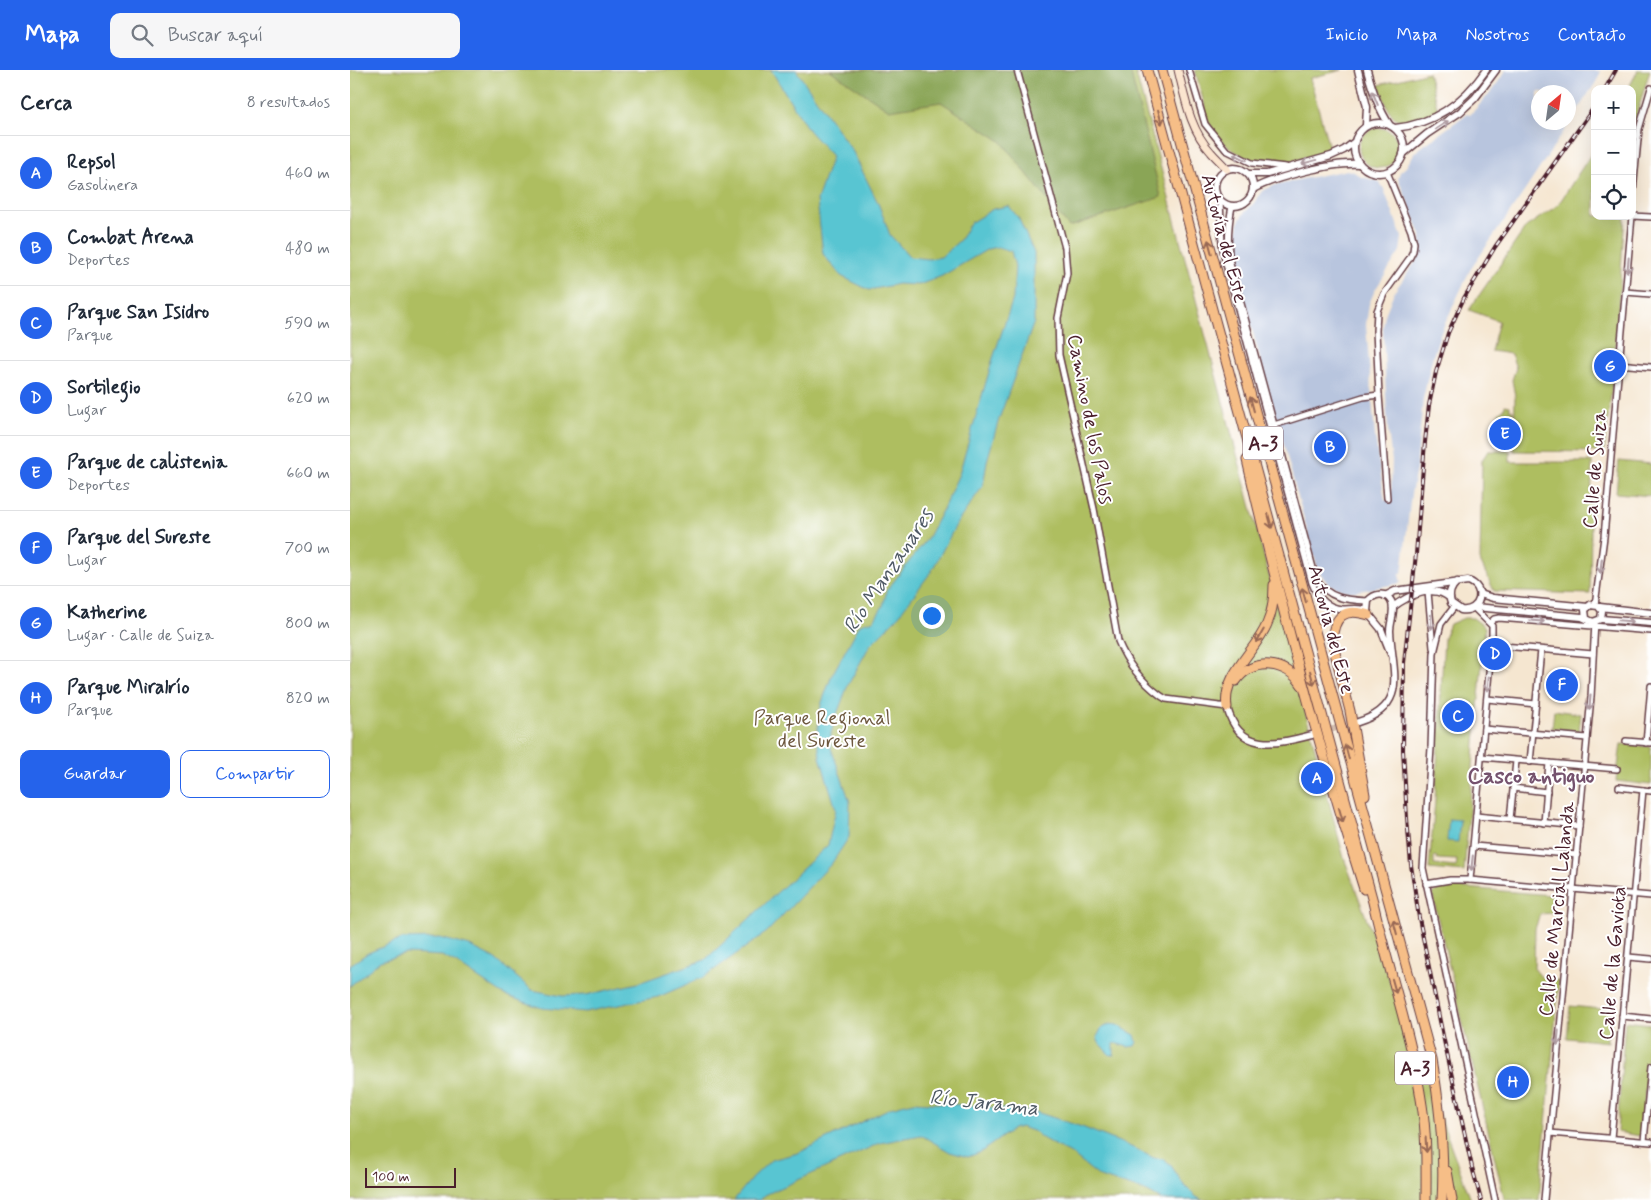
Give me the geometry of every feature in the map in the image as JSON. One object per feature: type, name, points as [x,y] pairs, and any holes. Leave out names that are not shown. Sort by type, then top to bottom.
[{"type":"highway","name":"Autovía del Este","points":[[1147,70],[1373,902],[1412,1054],[1423,1107],[1426,1145],[1426,1200]]},
{"type":"highway","name":"Autovía del Este","points":[[1162,70],[1432,1060],[1443,1144],[1442,1200]]},
{"type":"highway","points":[[1247,440],[1246,455],[1273,573],[1344,826],[1375,928],[1381,939]]},
{"type":"highway","points":[[1227,707],[1226,698],[1233,676],[1267,624],[1274,600],[1273,573]]},
{"type":"highway","points":[[1365,815],[1366,801],[1350,711],[1332,642],[1337,620],[1345,613],[1355,611],[1370,615]]},
{"type":"highway","points":[[1227,707],[1232,686],[1240,676],[1252,668],[1262,665],[1275,665],[1286,669],[1302,684],[1309,701]]},
{"type":"highway","points":[[1443,1144],[1452,1200]]},
{"type":"main road","points":[[1178,70],[1190,116],[1199,135],[1209,151],[1227,168]]},
{"type":"street","name":"Camino de los Palos","points":[[1017,70],[1065,248],[1067,273],[1058,318],[1059,355],[1094,509],[1118,641],[1132,666],[1144,681],[1161,696],[1166,699],[1227,707]]},
{"type":"street","points":[[1189,70],[1205,124],[1226,150],[1252,163],[1287,168]]},
{"type":"street","points":[[1358,70],[1367,107],[1366,125]]},
{"type":"street","points":[[1353,143],[1353,150],[1359,164],[1363,168],[1375,173],[1387,172],[1394,168],[1400,162],[1403,154],[1404,145],[1401,136],[1382,114],[1367,70]]},
{"type":"street","points":[[1450,598],[1441,592],[1428,592],[1408,597],[1392,610],[1384,620],[1352,608],[1342,609],[1331,605],[1317,595],[1312,583],[1226,264],[1222,244],[1220,201],[1214,189],[1221,172],[1227,168],[1240,169],[1248,174],[1265,174],[1334,155],[1353,143],[1360,130],[1366,125],[1381,122],[1392,126],[1420,123],[1438,116],[1464,97],[1486,70]]},
{"type":"street","points":[[1403,154],[1427,134],[1460,112],[1475,98],[1496,70]]},
{"type":"street","points":[[1635,175],[1639,129],[1651,88]]},
{"type":"street","points":[[1253,189],[1268,182],[1335,165],[1359,164]]},
{"type":"street","points":[[1387,172],[1414,243],[1409,259],[1384,294],[1377,311],[1379,395],[1387,498]]},
{"type":"street","points":[[1220,201],[1232,206],[1238,206],[1248,200],[1253,189],[1248,174]]},
{"type":"street","points":[[1232,206],[1228,234],[1230,263],[1316,579],[1324,590],[1331,595],[1348,601],[1368,602],[1376,595],[1385,596],[1395,592],[1464,580],[1471,582],[1477,587],[1480,594],[1479,601],[1475,607]]},
{"type":"street","points":[[1636,216],[1651,217]]},
{"type":"street","name":"Calle de Suiza","points":[[1598,606],[1632,220]]},
{"type":"street","points":[[1625,292],[1651,294]]},
{"type":"street","points":[[1619,364],[1651,367]]},
{"type":"street","points":[[1274,425],[1363,397],[1379,395]]},
{"type":"street","points":[[1457,582],[1451,589],[1450,598],[1454,607],[1466,611],[1475,607],[1586,618]]},
{"type":"street","points":[[1428,592],[1434,653],[1431,748],[1423,857],[1426,884],[1495,1200]]},
{"type":"street","points":[[1480,594],[1493,598],[1651,612]]},
{"type":"street","points":[[1358,722],[1377,714],[1386,706],[1391,697],[1394,678],[1392,610],[1391,601],[1385,596]]},
{"type":"street","points":[[1368,602],[1370,615],[1392,654]]},
{"type":"street","points":[[1588,606],[1584,614],[1590,622],[1651,623]]},
{"type":"street","points":[[1597,622],[1602,611],[1598,606]]},
{"type":"street","points":[[1434,653],[1441,624],[1454,607]]},
{"type":"street","points":[[1470,880],[1492,644],[1492,626],[1475,607]]},
{"type":"street","points":[[1490,623],[1494,619],[1499,618],[1597,622],[1651,631]]},
{"type":"street","name":"Calle de Marcial Lalanda","points":[[1544,1200],[1597,622]]},
{"type":"street","points":[[1492,644],[1593,654]]},
{"type":"street","points":[[1530,762],[1541,650]]},
{"type":"street","points":[[1626,741],[1648,743],[1651,686]]},
{"type":"street","points":[[1487,699],[1536,704]]},
{"type":"street","points":[[1227,707],[1235,726],[1243,734],[1258,742],[1274,744],[1312,735]]},
{"type":"street","points":[[1484,729],[1587,738]]},
{"type":"street","points":[[1482,757],[1616,769]]},
{"type":"street","points":[[1510,820],[1516,761]]},
{"type":"street","points":[[1544,823],[1549,763]]},
{"type":"street","points":[[1513,788],[1547,792]]},
{"type":"street","points":[[1619,788],[1651,791]]},
{"type":"street","name":"Calle de la Gaviota","points":[[1611,1138],[1643,790]]},
{"type":"street","points":[[1476,816],[1579,826]]},
{"type":"street","points":[[1474,846],[1576,855]]},
{"type":"street","points":[[1426,884],[1450,880],[1470,880],[1651,896]]},
{"type":"street","points":[[1628,957],[1651,959]]},
{"type":"street","points":[[1622,1016],[1651,1019]]},
{"type":"street","points":[[1644,1141],[1651,1067]]},
{"type":"street","points":[[1550,1133],[1651,1142]]},
{"type":"shaded area","points":[[1506,70],[1601,71],[1576,113],[1576,85],[1531,85],[1531,130],[1565,130],[1470,270],[1440,334],[1423,399],[1402,573],[1399,574],[1401,583],[1349,592],[1328,584],[1318,570],[1234,263],[1239,221],[1262,191],[1278,184],[1347,170],[1361,177],[1378,181],[1383,187],[1402,237],[1400,251],[1375,290],[1369,304],[1366,325],[1375,437],[1385,501],[1391,497],[1392,461],[1388,430],[1383,328],[1385,315],[1394,292],[1417,260],[1421,250],[1421,235],[1398,178],[1400,172],[1406,167],[1415,152],[1468,113],[1470,115],[1493,90]]},
{"type":"green space","name":"Parque Regional del Sureste","points":[[350,70],[1135,70],[1344,858],[1471,1200],[350,1200]]},
{"type":"green space","points":[[830,70],[1130,70],[1161,197],[1069,227],[1001,141],[941,102],[889,110]]},
{"type":"green space","points":[[1195,70],[1342,70],[1310,78],[1330,151],[1279,163],[1258,161],[1238,153],[1214,132],[1203,108],[1205,107]]},
{"type":"green space","points":[[1638,70],[1650,70],[1636,117],[1636,85],[1630,85]]},
{"type":"green space","points":[[1428,72],[1438,110],[1414,120],[1399,120],[1393,116],[1388,109],[1379,85]]},
{"type":"green space","points":[[1383,128],[1390,131],[1396,137],[1399,148],[1398,156],[1390,165],[1383,168],[1375,168],[1368,165],[1360,156],[1359,144],[1362,137],[1371,129]]},
{"type":"green space","points":[[1591,154],[1591,220],[1625,220],[1613,377],[1604,452],[1514,451],[1515,396],[1512,380],[1516,368],[1511,354],[1491,351],[1499,321],[1469,310],[1526,227],[1558,205]]},
{"type":"green space","points":[[1505,405],[1510,406],[1510,410],[1513,410],[1512,439],[1497,439],[1497,418]]},
{"type":"green space","points":[[1488,451],[1510,451],[1510,462],[1592,462],[1590,594],[1494,591],[1480,561],[1482,460]]},
{"type":"green space","points":[[1619,461],[1651,464],[1651,496],[1616,493]]},
{"type":"green space","points":[[1464,618],[1473,618],[1485,627],[1464,872],[1429,869],[1435,801],[1444,638],[1450,624]],"holes":[[[1434,856],[1437,859],[1457,860],[1456,867],[1434,865]]]},
{"type":"green space","points":[[1554,710],[1581,714],[1579,731],[1552,728]]},
{"type":"green space","points":[[1621,744],[1651,747],[1651,785],[1616,781]]},
{"type":"green space","points":[[1454,887],[1551,895],[1553,913],[1540,914],[1535,929],[1534,968],[1541,977],[1559,981],[1539,1200],[1504,1200],[1434,902],[1435,899],[1432,895],[1438,889]]},
{"type":"green space","points":[[1570,1006],[1612,1010],[1610,1035],[1607,1035],[1607,1041],[1609,1042],[1567,1038]]},
{"type":"green space","points":[[1625,1021],[1650,1024],[1642,1134],[1640,1136],[1617,1132]]},
{"type":"water","points":[[771,70],[796,70],[853,152],[878,203],[890,235],[910,257],[929,259],[941,257],[960,240],[970,223],[993,209],[1009,206],[1019,219],[1034,253],[1034,322],[999,419],[987,461],[983,486],[957,523],[931,572],[896,619],[870,645],[848,685],[837,714],[831,733],[831,748],[850,802],[849,837],[832,863],[767,932],[704,977],[658,997],[585,1012],[542,1008],[504,995],[456,963],[442,956],[406,954],[380,961],[350,986],[350,965],[368,953],[402,939],[440,938],[470,946],[494,958],[532,990],[562,996],[586,995],[638,983],[705,960],[828,845],[836,809],[820,757],[817,735],[821,705],[832,675],[860,624],[874,620],[883,606],[887,590],[927,539],[959,474],[993,358],[1013,299],[1015,266],[1011,251],[997,247],[988,249],[942,276],[919,285],[898,284],[869,290],[841,276],[823,254],[817,200],[832,156],[809,131]]},
{"type":"water","points":[[1449,819],[1460,820],[1458,842],[1447,841]]},
{"type":"water","points":[[1110,1024],[1117,1025],[1135,1035],[1137,1042],[1135,1046],[1128,1047],[1115,1043],[1114,1055],[1110,1055],[1099,1043],[1097,1037],[1101,1029]]},
{"type":"water","points":[[913,1102],[1036,1112],[1082,1127],[1154,1158],[1164,1159],[1170,1164],[1183,1184],[1202,1200],[1162,1200],[1148,1192],[1100,1177],[1071,1154],[1035,1132],[1021,1127],[1013,1129],[981,1152],[968,1157],[950,1152],[921,1135],[880,1143],[765,1195],[760,1200],[734,1200],[752,1178],[771,1160],[798,1153],[890,1108]]},
{"type":"tunnel","points":[[1314,734],[1355,723]]},
{"type":"railway","points":[[1607,85],[1616,70]]},
{"type":"railway","points":[[1481,1200],[1443,1036],[1419,918],[1411,865],[1407,818],[1403,750],[1404,663],[1416,554],[1425,442],[1429,405],[1436,372],[1448,333],[1464,298],[1495,247],[1591,112]]},
{"type":"place","name":"Katherine","points":[[1610,366]]},
{"type":"place","name":"Parque de calistenia","points":[[1505,434]]},
{"type":"place","name":"Combat Arena","points":[[1330,447]]},
{"type":"place","name":"Sortilegio","points":[[1495,654]]},
{"type":"place","name":"Parque del Sureste","points":[[1562,685]]},
{"type":"place","name":"Parque San Isidro","points":[[1458,716]]},
{"type":"place","name":"Repsol","points":[[1317,778]]},
{"type":"place","name":"Parque Miralrío","points":[[1513,1082]]},
{"type":"district","name":"Casco antiguo","points":[[1531,775]]},
{"type":"water label","name":"Río Manzanares","points":[[888,571]]},
{"type":"water label","name":"Río Jarama","points":[[984,1102]]}]
